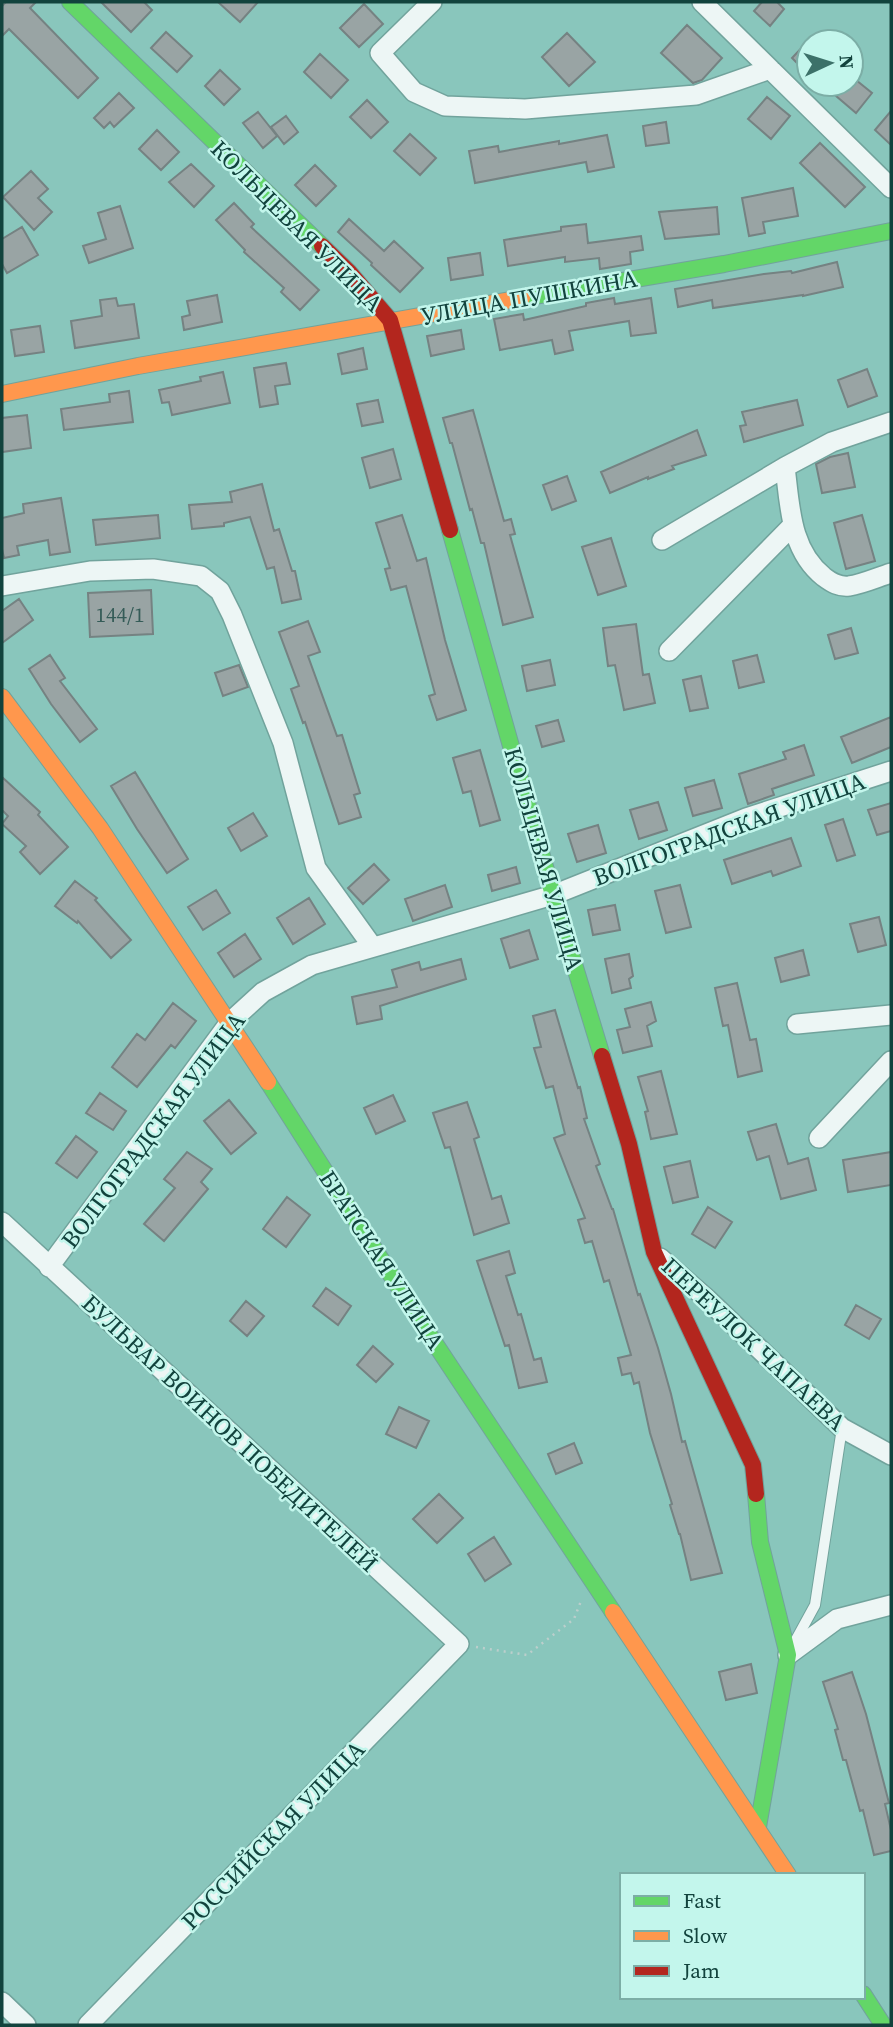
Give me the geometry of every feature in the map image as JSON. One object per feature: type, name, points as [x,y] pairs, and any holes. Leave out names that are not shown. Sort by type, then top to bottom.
[{"type":"street","name":"КОЛЬЦЕВАЯ УЛИЦА","points":[[70,2],[349,272],[390,320],[553,895],[629,1144],[654,1252],[753,1465],[760,1542],[788,1655],[758,1827]]},
{"type":"street","points":[[432,2],[380,53],[414,92],[445,106],[525,109],[696,94],[770,69]]},
{"type":"street","points":[[702,2],[891,188]]},
{"type":"street","name":"УЛИЦА ПУШКИНА","points":[[2,394],[138,366],[390,320],[724,264],[891,231]]},
{"type":"street","points":[[662,540],[832,442],[891,422]]},
{"type":"street","points":[[785,467],[793,526],[809,563],[835,585],[849,586],[891,573]]},
{"type":"street","points":[[669,651],[793,526]]},
{"type":"street","points":[[2,586],[90,571],[153,569],[201,576],[220,591],[283,743],[316,868],[372,946]]},
{"type":"street","name":"БРАТСКАЯ УЛИЦА","points":[[2,697],[100,828],[230,1022],[426,1330],[787,1873]]},
{"type":"street","name":"ВОЛГОГРАДСКАЯ УЛИЦА","points":[[50,1267],[230,1022],[263,992],[312,965],[553,895],[746,818],[891,771]]},
{"type":"street","points":[[797,1024],[891,1015]]},
{"type":"street","points":[[819,1138],[891,1061]]},
{"type":"street","name":"БУЛЬВАР ВОИНОВ ПОБЕДИТЕЛЕЙ","points":[[2,1222],[459,1644]]},
{"type":"street","name":"ПЕРЕУЛОК ЧАПАЕВА","points":[[654,1252],[842,1428],[891,1455]]},
{"type":"street","points":[[788,1655],[837,1619],[891,1605]]},
{"type":"street","name":"РОССИЙСКАЯ УЛИЦА","points":[[88,2025],[459,1644]]},
{"type":"street","points":[[865,1997],[883,2025]]},
{"type":"street","points":[[2,2002],[26,2025]]},
{"type":"lane","points":[[788,1655],[815,1605],[842,1428]]},
{"type":"path","points":[[459,1644],[527,1655],[574,1619],[590,1578]]},
{"type":"building","points":[[6,2],[36,2],[30,8],[98,78],[78,98],[9,29],[2,36],[2,6]]},
{"type":"building","points":[[101,2],[144,2],[152,10],[131,32]]},
{"type":"building","points":[[218,2],[258,2],[240,22]]},
{"type":"building","points":[[762,2],[777,2],[784,9],[770,26],[754,11]]},
{"type":"building","points":[[364,4],[383,24],[359,47],[340,28]]},
{"type":"building","points":[[687,25],[722,58],[702,80],[693,83],[661,53]]},
{"type":"building","points":[[166,32],[192,56],[177,72],[151,48]]},
{"type":"building","points":[[567,33],[595,62],[569,86],[542,57]]},
{"type":"building","points":[[320,54],[348,80],[331,98],[304,72]]},
{"type":"building","points":[[220,70],[240,89],[224,105],[205,86]]},
{"type":"building","points":[[865,87],[872,93],[856,113],[838,98],[865,98]]},
{"type":"building","points":[[119,93],[134,108],[114,127],[110,122],[104,128],[94,118]]},
{"type":"building","points":[[767,97],[790,116],[771,139],[748,119]]},
{"type":"building","points":[[367,100],[388,122],[371,138],[350,117]]},
{"type":"building","points":[[891,111],[891,145],[875,130]]},
{"type":"building","points":[[258,112],[277,136],[263,148],[243,123]]},
{"type":"building","points":[[286,116],[298,132],[284,144],[271,127]]},
{"type":"building","points":[[666,122],[669,143],[646,146],[643,126]]},
{"type":"building","points":[[157,130],[179,152],[161,170],[139,149]]},
{"type":"building","points":[[410,134],[436,158],[420,175],[394,151]]},
{"type":"building","points":[[607,135],[614,167],[588,172],[586,162],[475,183],[469,151],[498,146],[499,152]]},
{"type":"building","points":[[820,143],[865,187],[845,207],[800,163]]},
{"type":"building","points":[[191,164],[214,186],[194,207],[169,182]]},
{"type":"building","points":[[315,165],[336,186],[316,206],[295,185]]},
{"type":"building","points":[[31,171],[48,189],[38,198],[52,212],[34,230],[3,197]]},
{"type":"building","points":[[793,188],[798,216],[763,222],[765,233],[749,236],[742,198]]},
{"type":"building","points":[[234,203],[254,224],[251,227],[319,290],[300,310],[281,292],[284,288],[244,252],[216,220]]},
{"type":"building","points":[[120,206],[133,248],[89,263],[83,246],[106,239],[98,213]]},
{"type":"building","points":[[717,207],[719,234],[665,239],[659,212]]},
{"type":"building","points":[[349,219],[384,251],[394,241],[423,268],[400,292],[338,232]]},
{"type":"building","points":[[586,224],[588,243],[641,236],[643,250],[630,252],[631,264],[600,269],[599,258],[565,262],[565,257],[508,266],[504,240]]},
{"type":"building","points":[[22,227],[38,255],[7,273],[2,264],[2,239]]},
{"type":"building","points":[[480,253],[483,275],[451,280],[448,258]]},
{"type":"building","points":[[837,262],[843,287],[803,296],[713,308],[712,300],[678,307],[675,289],[764,274],[792,273]]},
{"type":"building","points":[[217,295],[222,322],[184,330],[182,317],[190,315],[187,301]]},
{"type":"building","points":[[116,298],[118,306],[134,304],[139,338],[75,348],[71,321],[102,316],[100,300]]},
{"type":"building","points":[[614,298],[615,304],[651,298],[656,333],[631,336],[629,321],[569,331],[573,350],[555,354],[552,340],[500,350],[494,319],[523,314],[524,320]]},
{"type":"building","points":[[40,326],[44,352],[15,356],[11,330]]},
{"type":"building","points":[[461,330],[464,349],[431,356],[427,336]]},
{"type":"building","points":[[363,348],[367,369],[342,374],[338,354]]},
{"type":"building","points":[[286,363],[290,384],[275,386],[278,404],[260,407],[254,368]]},
{"type":"building","points":[[867,369],[877,396],[848,407],[838,380]]},
{"type":"building","points":[[223,372],[230,403],[172,415],[169,402],[162,403],[159,390],[201,381],[200,377]]},
{"type":"building","points":[[129,391],[133,422],[64,430],[61,409],[110,402],[109,394]]},
{"type":"building","points":[[378,400],[383,422],[362,426],[357,404]]},
{"type":"building","points":[[797,400],[803,425],[744,442],[740,426],[746,425],[742,412]]},
{"type":"building","points":[[473,410],[504,521],[511,519],[515,534],[510,535],[533,617],[503,625],[484,543],[481,543],[472,509],[470,510],[443,418]]},
{"type":"building","points":[[27,415],[31,448],[2,452],[2,418]]},
{"type":"building","points":[[697,430],[706,455],[672,466],[674,469],[610,493],[601,472]]},
{"type":"building","points":[[393,449],[401,479],[370,488],[362,458]]},
{"type":"building","points":[[848,453],[855,487],[822,493],[816,464]]},
{"type":"building","points":[[567,476],[576,501],[552,510],[543,485]]},
{"type":"building","points":[[262,484],[274,531],[279,529],[292,571],[295,571],[301,599],[282,603],[274,567],[267,569],[250,517],[224,523],[224,526],[192,529],[189,505],[232,502],[230,492]]},
{"type":"building","points":[[61,498],[70,552],[50,555],[48,540],[17,546],[19,555],[4,558],[2,518],[24,513],[23,504]]},
{"type":"building","points":[[158,515],[160,538],[96,545],[93,520]]},
{"type":"building","points":[[402,515],[417,561],[426,558],[445,640],[466,710],[437,720],[429,696],[435,694],[406,586],[391,590],[385,569],[390,568],[376,523]]},
{"type":"building","points":[[862,515],[875,561],[846,569],[834,523]]},
{"type":"building","points":[[611,538],[626,586],[598,595],[582,547]]},
{"type":"building","points":[[151,590],[153,634],[90,637],[88,593]]},
{"type":"building","points":[[19,599],[33,620],[2,643],[2,611]]},
{"type":"building","points":[[308,621],[320,652],[308,656],[337,736],[342,735],[360,793],[354,795],[361,817],[339,824],[305,722],[303,723],[291,689],[299,686],[279,632]]},
{"type":"building","points":[[636,624],[643,675],[649,674],[655,703],[624,710],[615,665],[608,666],[603,628]]},
{"type":"building","points":[[851,628],[858,653],[835,659],[828,635]]},
{"type":"building","points":[[50,655],[65,678],[60,681],[97,729],[80,742],[29,669]]},
{"type":"building","points":[[757,655],[764,682],[739,688],[733,661]]},
{"type":"building","points":[[550,660],[555,685],[527,691],[522,666]]},
{"type":"building","points":[[239,665],[248,687],[223,696],[215,673]]},
{"type":"building","points":[[701,676],[708,708],[690,711],[683,680]]},
{"type":"building","points":[[891,717],[891,747],[852,763],[841,737]]},
{"type":"building","points":[[558,720],[564,741],[542,747],[536,726]]},
{"type":"building","points":[[804,745],[814,775],[772,789],[774,795],[748,804],[739,774],[786,759],[783,752]]},
{"type":"building","points":[[480,750],[500,820],[480,826],[471,791],[463,793],[453,758]]},
{"type":"building","points":[[135,772],[188,859],[167,873],[111,786]]},
{"type":"building","points":[[2,777],[40,812],[38,815],[68,847],[40,874],[20,852],[26,846],[2,824],[8,816],[2,810]]},
{"type":"building","points":[[714,780],[722,808],[693,816],[685,788]]},
{"type":"building","points":[[658,802],[667,830],[639,839],[630,810]]},
{"type":"building","points":[[891,803],[891,831],[877,835],[868,810]]},
{"type":"building","points":[[253,813],[267,836],[241,851],[228,828]]},
{"type":"building","points":[[843,819],[855,855],[837,861],[825,825]]},
{"type":"building","points":[[598,825],[606,853],[577,862],[568,834]]},
{"type":"building","points":[[791,838],[801,866],[773,876],[771,871],[732,884],[724,860]]},
{"type":"building","points":[[374,864],[389,880],[363,904],[348,888]]},
{"type":"building","points":[[516,867],[520,883],[492,891],[488,875]]},
{"type":"building","points":[[75,881],[97,898],[95,900],[131,940],[111,958],[78,921],[77,923],[55,906]]},
{"type":"building","points":[[445,885],[452,907],[413,921],[405,899]]},
{"type":"building","points":[[680,885],[691,927],[666,933],[655,891]]},
{"type":"building","points":[[216,890],[230,913],[203,930],[188,907]]},
{"type":"building","points":[[309,898],[325,924],[293,944],[277,918]]},
{"type":"building","points":[[615,905],[620,930],[593,935],[588,910]]},
{"type":"building","points":[[879,917],[886,945],[858,952],[850,924]]},
{"type":"building","points":[[529,930],[538,959],[510,968],[501,939]]},
{"type":"building","points":[[245,934],[261,959],[234,977],[218,953]]},
{"type":"building","points":[[803,950],[809,975],[781,982],[775,958]]},
{"type":"building","points":[[629,954],[633,976],[629,979],[631,988],[612,993],[605,959]]},
{"type":"building","points":[[461,959],[466,979],[380,1006],[382,1019],[357,1024],[352,997],[397,987],[392,970],[419,962],[421,970]]},
{"type":"building","points":[[737,983],[750,1040],[756,1039],[762,1071],[738,1077],[728,1025],[723,1026],[715,988]]},
{"type":"building","points":[[651,1002],[656,1021],[647,1026],[652,1046],[623,1053],[617,1030],[630,1027],[625,1009]]},
{"type":"building","points":[[173,1003],[196,1021],[175,1048],[171,1045],[137,1087],[112,1067],[137,1034],[145,1040]]},
{"type":"building","points":[[555,1010],[578,1088],[580,1087],[587,1118],[584,1119],[600,1164],[596,1166],[613,1209],[638,1295],[640,1294],[658,1348],[682,1442],[685,1441],[722,1573],[691,1580],[670,1505],[672,1504],[650,1433],[639,1382],[634,1384],[631,1373],[622,1375],[618,1358],[631,1355],[609,1280],[604,1282],[592,1241],[585,1243],[578,1220],[585,1218],[554,1138],[565,1134],[553,1086],[546,1088],[534,1048],[541,1047],[533,1016]]},
{"type":"building","points":[[661,1071],[677,1134],[651,1139],[645,1112],[648,1111],[638,1077]]},
{"type":"building","points":[[100,1093],[126,1111],[113,1130],[86,1113]]},
{"type":"building","points":[[393,1095],[405,1121],[376,1134],[364,1108]]},
{"type":"building","points":[[229,1100],[256,1133],[231,1154],[204,1121]]},
{"type":"building","points":[[467,1102],[479,1137],[474,1139],[492,1199],[501,1196],[509,1223],[474,1235],[450,1147],[445,1148],[433,1113]]},
{"type":"building","points":[[776,1124],[788,1164],[808,1158],[816,1190],[781,1199],[769,1156],[757,1160],[748,1132]]},
{"type":"building","points":[[76,1136],[97,1152],[77,1178],[56,1163]]},
{"type":"building","points":[[187,1152],[212,1169],[201,1182],[208,1189],[164,1241],[144,1224],[175,1188],[164,1179]]},
{"type":"building","points":[[891,1152],[891,1185],[848,1192],[843,1160]]},
{"type":"building","points":[[690,1161],[698,1197],[673,1203],[664,1167]]},
{"type":"building","points":[[287,1197],[310,1215],[286,1247],[263,1229]]},
{"type":"building","points":[[708,1207],[732,1222],[715,1248],[692,1234]]},
{"type":"building","points":[[509,1251],[515,1273],[506,1276],[518,1315],[521,1314],[534,1360],[541,1358],[547,1382],[519,1388],[509,1345],[505,1346],[477,1261]]},
{"type":"building","points":[[326,1288],[351,1306],[338,1325],[313,1306]]},
{"type":"building","points":[[246,1301],[264,1316],[247,1336],[230,1321]]},
{"type":"building","points":[[856,1305],[881,1319],[869,1339],[845,1325]]},
{"type":"building","points":[[373,1346],[393,1364],[376,1382],[357,1365]]},
{"type":"building","points":[[399,1407],[429,1421],[416,1448],[386,1434]]},
{"type":"building","points":[[574,1443],[582,1463],[556,1474],[548,1454]]},
{"type":"building","points":[[439,1494],[463,1518],[437,1543],[413,1519]]},
{"type":"building","points":[[494,1537],[511,1564],[485,1581],[468,1554]]},
{"type":"building","points":[[751,1664],[757,1693],[726,1700],[719,1672]]},
{"type":"building","points":[[852,1672],[889,1803],[885,1804],[891,1830],[891,1851],[874,1855],[863,1810],[860,1811],[846,1760],[843,1760],[835,1730],[838,1729],[823,1682]]},
{"type":"traffic: fast","points":[[70,2],[322,246]]},
{"type":"traffic: fast","points":[[522,298],[724,264],[891,231]]},
{"type":"traffic: fast","points":[[450,530],[553,895],[602,1056]]},
{"type":"traffic: fast","points":[[268,1082],[426,1330],[613,1612]]},
{"type":"traffic: fast","points":[[756,1494],[760,1542],[788,1655],[758,1827]]},
{"type":"traffic: fast","points":[[865,1997],[883,2025]]},
{"type":"traffic: slow","points":[[2,394],[138,366],[522,298]]},
{"type":"traffic: slow","points":[[2,697],[100,828],[268,1082]]},
{"type":"traffic: slow","points":[[613,1612],[787,1873]]},
{"type":"traffic: jam","points":[[322,246],[349,272],[390,320],[450,530]]},
{"type":"traffic: jam","points":[[602,1056],[629,1144],[654,1252],[753,1465],[756,1494]]}]
